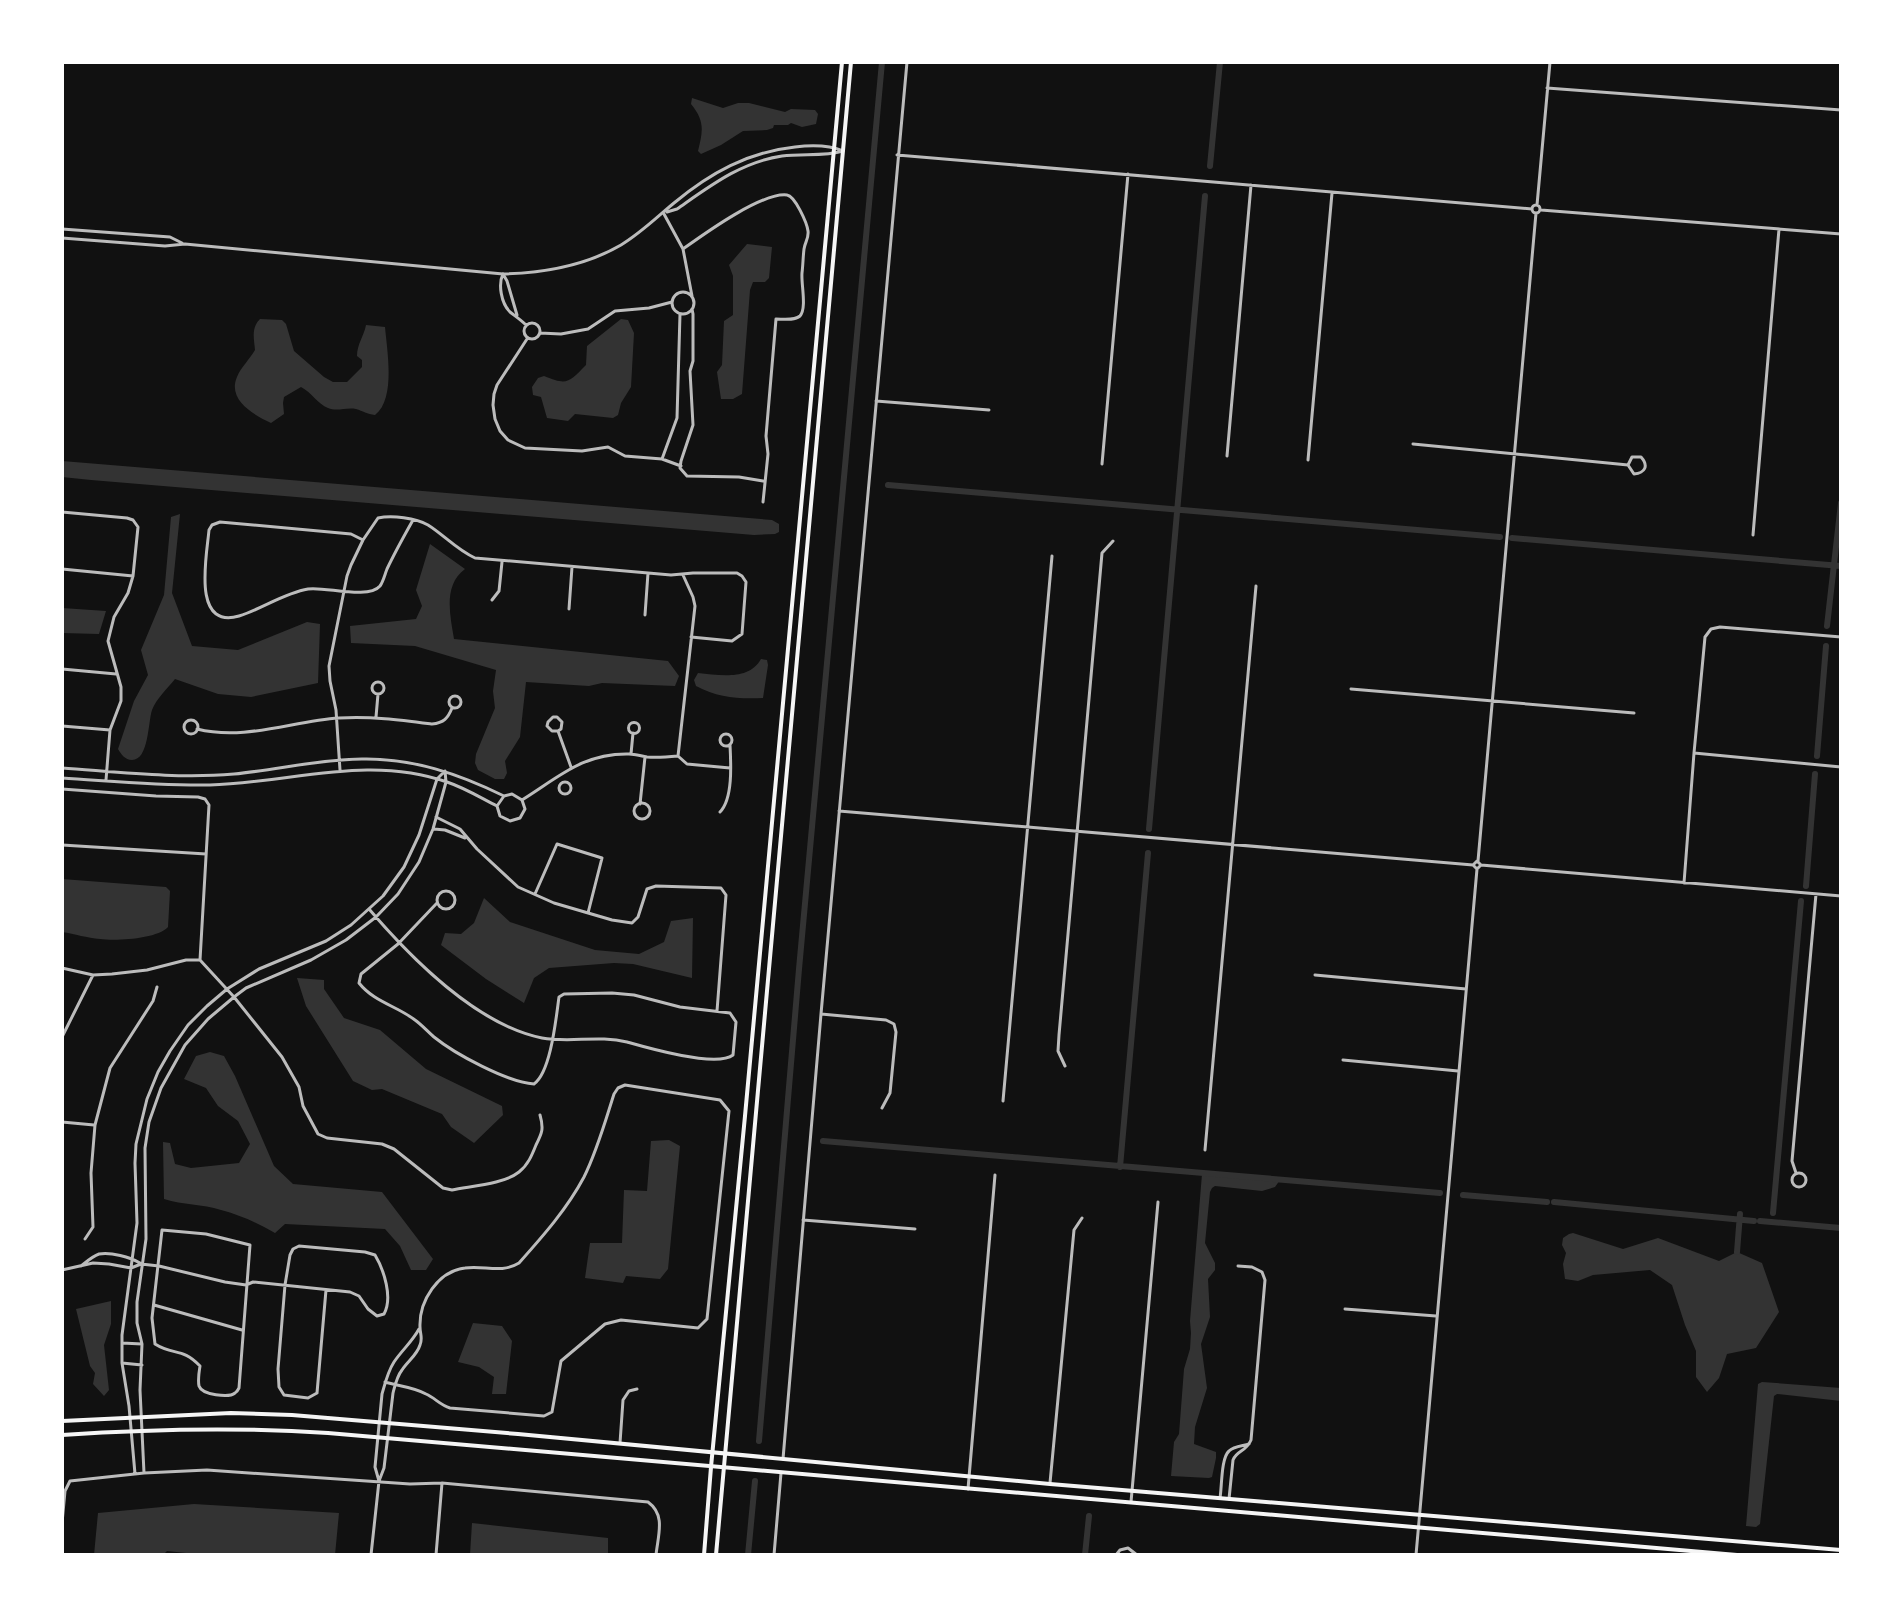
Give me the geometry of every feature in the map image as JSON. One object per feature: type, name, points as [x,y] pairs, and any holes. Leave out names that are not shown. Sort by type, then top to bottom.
[{"type":"main road","points":[[704,1555],[842,62]]},
{"type":"main road","points":[[716,1555],[851,62]]},
{"type":"main road","points":[[62,1421],[231,1413],[292,1415],[968,1477],[1841,1550]]},
{"type":"main road","points":[[62,1435],[230,1428],[378,1437],[1737,1555]]},
{"type":"street","points":[[783,1459],[907,62]]},
{"type":"street","points":[[1416,1555],[1550,62]]},
{"type":"street","points":[[1547,88],[1841,110]]},
{"type":"street","points":[[62,238],[165,246],[185,244],[503,274],[544,272],[583,262],[621,245],[705,179],[742,159],[789,148],[834,147],[843,151]]},
{"type":"street","points":[[664,214],[745,166],[778,157],[843,151]]},
{"type":"street","points":[[897,155],[1536,211],[1841,234]]},
{"type":"street","points":[[1102,464],[1128,174]]},
{"type":"street","points":[[1227,456],[1251,185]]},
{"type":"street","points":[[1308,460],[1332,193]]},
{"type":"street","points":[[683,249],[736,213],[768,199],[788,195],[793,198],[808,226],[803,257],[803,312],[799,317],[776,319],[763,502]]},
{"type":"street","points":[[664,214],[683,249],[694,303],[690,371],[693,425],[680,468],[687,476],[765,481]]},
{"type":"street","points":[[62,229],[170,237],[185,244]]},
{"type":"street","points":[[1753,535],[1779,229]]},
{"type":"street","points":[[503,274],[499,281],[505,305],[526,325],[535,324],[540,333]]},
{"type":"street","points":[[503,274],[517,317]]},
{"type":"street","points":[[692,296],[680,292],[672,302],[680,314],[692,309]]},
{"type":"street","points":[[527,339],[534,339],[540,333],[561,334],[588,329],[615,311],[672,302]]},
{"type":"street","points":[[662,459],[677,418],[680,314]]},
{"type":"street","points":[[526,325],[523,331],[527,339]]},
{"type":"street","points":[[527,339],[494,394],[495,419],[508,440],[525,448],[582,451],[608,447],[625,456],[662,459],[681,466]]},
{"type":"street","points":[[876,401],[989,410]]},
{"type":"street","points":[[1413,444],[1628,465]]},
{"type":"street","points":[[1632,457],[1641,457],[1645,461],[1644,471],[1640,474],[1634,474],[1628,465],[1632,457]]},
{"type":"street","points":[[62,512],[127,518],[138,527],[133,576],[110,629],[108,641],[121,687],[121,701],[110,730],[106,780]]},
{"type":"street","points":[[340,770],[337,718],[329,666],[351,565],[378,518],[426,524],[475,558],[648,573],[737,573],[742,576],[746,582],[742,634],[732,641],[691,637]]},
{"type":"street","points":[[363,540],[351,534],[220,522],[212,525],[204,588],[208,603],[214,612],[222,616],[237,617],[309,588],[372,591],[380,586],[413,520]]},
{"type":"street","points":[[1065,1066],[1058,1051],[1059,1035],[1102,553],[1113,541]]},
{"type":"street","points":[[1003,1101],[1052,556]]},
{"type":"street","points":[[492,600],[499,591],[502,562]]},
{"type":"street","points":[[569,609],[572,567]]},
{"type":"street","points":[[62,569],[133,576]]},
{"type":"street","points":[[645,615],[648,573]]},
{"type":"street","points":[[678,756],[695,606],[683,575]]},
{"type":"street","points":[[1205,1150],[1256,586]]},
{"type":"street","points":[[1684,883],[1705,637],[1711,629],[1720,627],[1841,637]]},
{"type":"street","points":[[62,669],[116,674]]},
{"type":"street","points":[[1351,689],[1634,713]]},
{"type":"street","points":[[376,717],[378,694]]},
{"type":"street","points":[[197,729],[227,733],[275,729],[337,718],[376,717],[432,724],[448,717],[452,708]]},
{"type":"street","points":[[62,726],[110,730]]},
{"type":"street","points":[[558,731],[571,767]]},
{"type":"street","points":[[631,754],[633,733]]},
{"type":"street","points":[[720,812],[727,805],[730,745]]},
{"type":"street","points":[[1694,753],[1841,767]]},
{"type":"street","points":[[522,800],[571,767],[594,757],[631,754],[645,757],[678,756],[687,764],[730,768]]},
{"type":"street","points":[[640,804],[645,757]]},
{"type":"street","points":[[62,768],[171,775],[232,774],[340,760],[399,761],[455,774],[504,796],[516,795],[525,809],[515,820],[504,819],[497,806],[446,782],[397,771],[340,770],[223,784],[62,778]]},
{"type":"street","points":[[135,1474],[122,1343],[137,1223],[136,1144],[147,1099],[158,1072],[188,1025],[227,989],[259,969],[326,941],[369,909],[404,867],[419,835],[437,779],[445,771]]},
{"type":"street","points":[[144,1473],[140,1390],[142,1344],[137,1312],[146,1239],[145,1148],[149,1122],[158,1097],[185,1045],[208,1019],[234,997],[261,980],[311,960],[346,940],[376,917],[398,894],[419,862],[433,829],[446,782],[445,771]]},
{"type":"street","points":[[557,778],[561,783]]},
{"type":"street","points":[[62,789],[205,799],[209,805],[200,960],[282,1057],[299,1087],[303,1106],[318,1134],[327,1138],[382,1144],[394,1149],[443,1188],[452,1190],[518,1173],[527,1164],[544,1127],[540,1115]]},
{"type":"street","points":[[497,806],[504,796]]},
{"type":"street","points":[[839,811],[1841,896]]},
{"type":"street","points":[[436,817],[460,829],[518,887],[554,903],[588,913],[632,923],[638,917],[647,889],[656,886],[721,888],[726,895],[717,1011]]},
{"type":"street","points":[[433,829],[468,839]]},
{"type":"street","points":[[535,894],[557,844],[602,858],[588,913]]},
{"type":"street","points":[[62,845],[206,854]]},
{"type":"street","points":[[369,909],[398,944],[431,974],[475,1008],[519,1032],[553,1040],[622,1041],[690,1057],[728,1059],[733,1055],[736,1022],[730,1013],[680,1007],[634,995],[612,993],[564,994],[559,997],[553,1040],[541,1079],[534,1084],[510,1079],[469,1059],[436,1038],[415,1019],[367,993],[359,983],[361,974],[398,944],[437,903],[443,891],[455,897],[449,909],[437,903]]},
{"type":"street","points":[[1796,1173],[1792,1161],[1816,894]]},
{"type":"street","points":[[62,968],[93,975],[132,972],[186,960],[200,960]]},
{"type":"street","points":[[62,1037],[93,975]]},
{"type":"street","points":[[1315,975],[1466,989]]},
{"type":"street","points":[[85,1239],[93,1227],[91,1173],[95,1125],[110,1068],[153,1001],[157,987]]},
{"type":"street","points":[[821,1014],[886,1020],[894,1024],[896,1032],[890,1093],[882,1108]]},
{"type":"street","points":[[1343,1060],[1458,1071]]},
{"type":"street","points":[[371,1555],[390,1406],[395,1385],[402,1369],[421,1345],[420,1327],[429,1291],[461,1268],[502,1270],[519,1263],[553,1223],[584,1176],[618,1088],[625,1085],[720,1100],[725,1104],[729,1111],[707,1319],[698,1328],[621,1320],[605,1324],[561,1361],[552,1412],[544,1416],[450,1408],[418,1390],[395,1385],[385,1382]]},
{"type":"street","points":[[62,1122],[95,1125]]},
{"type":"street","points":[[968,1489],[995,1175]]},
{"type":"street","points":[[1131,1502],[1158,1202]]},
{"type":"street","points":[[1050,1484],[1074,1230],[1082,1218]]},
{"type":"street","points":[[803,1220],[915,1229]]},
{"type":"street","points":[[162,1230],[206,1234],[250,1245],[237,1393],[209,1394],[202,1391],[199,1386],[200,1366],[192,1357],[155,1344],[152,1318],[159,1266],[162,1230]]},
{"type":"street","points":[[78,1268],[103,1254],[132,1258],[141,1264],[225,1282],[246,1285],[253,1282],[285,1285],[326,1290],[350,1292],[359,1296],[377,1316],[384,1314],[388,1308],[384,1277],[375,1255],[299,1246],[290,1255],[285,1285],[279,1387],[284,1395],[308,1398],[317,1393],[326,1290]]},
{"type":"street","points":[[62,1270],[93,1263],[131,1268],[141,1264]]},
{"type":"street","points":[[1229,1499],[1235,1454],[1249,1444],[1265,1280],[1262,1272],[1252,1267],[1238,1266]]},
{"type":"street","points":[[154,1305],[243,1330]]},
{"type":"street","points":[[1345,1309],[1436,1316]]},
{"type":"street","points":[[379,1481],[375,1467],[385,1382],[393,1364],[412,1343],[420,1327]]},
{"type":"street","points":[[122,1343],[142,1344]]},
{"type":"street","points":[[122,1363],[142,1365]]},
{"type":"street","points":[[620,1443],[623,1400],[629,1391],[637,1389]]},
{"type":"street","points":[[1220,1498],[1224,1459],[1228,1451],[1249,1444]]},
{"type":"street","points":[[62,1523],[65,1491],[70,1481],[207,1470],[410,1484],[442,1483],[648,1502],[656,1508],[660,1517],[656,1555]]},
{"type":"street","points":[[1223,1471],[1232,1471]]},
{"type":"street","points":[[774,1555],[781,1473]]},
{"type":"street","points":[[436,1555],[442,1483]]},
{"type":"street","points":[[1116,1555],[1128,1548],[1137,1555]]},
{"type":"shaded area","points":[[692,98],[723,108],[749,103],[785,112],[791,109],[815,110],[818,114],[816,124],[802,127],[791,123],[774,125],[767,130],[743,131],[701,154],[698,151],[702,126],[691,104]]},
{"type":"shaded area","points":[[747,244],[772,247],[769,278],[765,282],[753,282],[750,290],[742,394],[733,399],[721,399],[717,372],[722,365],[724,321],[733,315],[733,276],[729,265]]},
{"type":"shaded area","points":[[260,319],[282,320],[294,351],[333,382],[347,382],[362,367],[357,352],[366,325],[385,327],[389,374],[382,408],[375,415],[356,409],[331,409],[301,387],[284,397],[284,414],[271,423],[250,411],[239,400],[235,385],[239,373],[255,350],[254,330]]},
{"type":"shaded area","points":[[621,319],[628,320],[634,333],[631,387],[618,415],[613,418],[575,414],[568,421],[547,418],[541,397],[533,395],[532,387],[538,378],[544,376],[558,381],[572,379],[586,365],[587,346]]},
{"type":"shaded area","points":[[62,461],[772,520],[779,524],[779,532],[754,535],[91,480],[62,477]]},
{"type":"shaded area","points":[[180,514],[172,593],[192,646],[238,650],[307,622],[320,624],[318,683],[251,697],[218,694],[175,679],[152,710],[142,754],[130,760],[118,749],[134,701],[148,675],[141,650],[164,595],[171,517]]},
{"type":"shaded area","points":[[430,544],[465,569],[453,583],[451,592],[454,639],[668,661],[679,676],[675,686],[526,682],[520,737],[505,761],[507,773],[504,779],[495,779],[478,770],[476,754],[495,708],[493,691],[496,670],[415,646],[351,643],[350,626],[416,619],[422,606],[416,590]]},
{"type":"shaded area","points":[[62,608],[106,611],[99,634],[62,633]]},
{"type":"shaded area","points":[[761,659],[767,660],[768,665],[763,698],[729,697],[696,686],[694,680],[698,673],[741,674],[756,666]]},
{"type":"shaded area","points":[[62,879],[166,887],[170,891],[168,927],[146,937],[107,940],[62,932]]},
{"type":"shaded area","points":[[484,898],[510,922],[595,950],[639,954],[664,942],[671,921],[693,918],[692,978],[633,964],[549,968],[534,978],[524,1003],[441,945],[445,933],[461,934],[474,923]]},
{"type":"shaded area","points":[[297,978],[324,980],[324,989],[344,1018],[380,1030],[426,1069],[502,1106],[503,1115],[474,1143],[451,1127],[442,1114],[382,1089],[372,1090],[353,1081],[306,1006]]},
{"type":"shaded area","points":[[210,1052],[224,1056],[274,1166],[293,1184],[382,1192],[433,1259],[426,1270],[411,1270],[400,1246],[385,1229],[285,1224],[275,1233],[228,1212],[164,1199],[163,1142],[170,1143],[175,1164],[191,1168],[239,1163],[250,1144],[238,1121],[218,1106],[206,1088],[184,1079],[196,1056]]},
{"type":"shaded area","points":[[669,1140],[680,1146],[668,1269],[660,1279],[626,1276],[623,1283],[585,1278],[590,1243],[622,1243],[624,1190],[647,1191],[651,1141]]},
{"type":"shaded area","points":[[1202,1174],[1280,1180],[1275,1187],[1262,1191],[1215,1186],[1210,1192],[1205,1243],[1215,1263],[1215,1270],[1208,1279],[1210,1317],[1201,1344],[1207,1388],[1195,1427],[1194,1444],[1216,1452],[1212,1477],[1209,1478],[1171,1476],[1174,1442],[1179,1434],[1184,1369],[1190,1349]]},
{"type":"shaded area","points":[[1573,1233],[1623,1249],[1658,1238],[1719,1261],[1737,1252],[1762,1263],[1779,1312],[1756,1348],[1727,1354],[1719,1378],[1707,1392],[1696,1377],[1696,1351],[1672,1285],[1650,1270],[1593,1275],[1578,1281],[1565,1279],[1563,1238]]},
{"type":"shaded area","points":[[111,1301],[111,1324],[104,1345],[109,1390],[104,1396],[93,1384],[95,1373],[90,1366],[76,1309]]},
{"type":"shaded area","points":[[473,1323],[502,1326],[512,1341],[506,1394],[492,1394],[494,1377],[479,1367],[458,1362]]},
{"type":"shaded area","points":[[1758,1384],[1841,1388],[1841,1401],[1774,1396],[1760,1524],[1756,1527],[1746,1526]]},
{"type":"shaded area","points":[[194,1504],[339,1513],[335,1555],[205,1555],[167,1551],[163,1555],[94,1555],[98,1513]]},
{"type":"shaded area","points":[[472,1523],[608,1538],[608,1555],[470,1555]]},
{"type":"waterway","points":[[759,1441],[882,62]]},
{"type":"waterway","points":[[1210,166],[1220,62]]},
{"type":"waterway","points":[[1149,829],[1205,196]]},
{"type":"waterway","points":[[888,485],[1500,537]]},
{"type":"waterway","points":[[1827,626],[1841,503]]},
{"type":"waterway","points":[[1512,538],[1841,566]]},
{"type":"waterway","points":[[1817,756],[1826,646]]},
{"type":"waterway","points":[[1806,886],[1815,774]]},
{"type":"waterway","points":[[1120,1167],[1148,853]]},
{"type":"waterway","points":[[1773,1213],[1801,901]]},
{"type":"waterway","points":[[823,1141],[1440,1193]]},
{"type":"waterway","points":[[1463,1195],[1547,1202]]},
{"type":"waterway","points":[[1554,1202],[1754,1221]]},
{"type":"waterway","points":[[1737,1252],[1740,1214]]},
{"type":"waterway","points":[[1760,1221],[1841,1228]]},
{"type":"waterway","points":[[748,1555],[755,1481]]},
{"type":"waterway","points":[[1085,1555],[1089,1516]]}]
